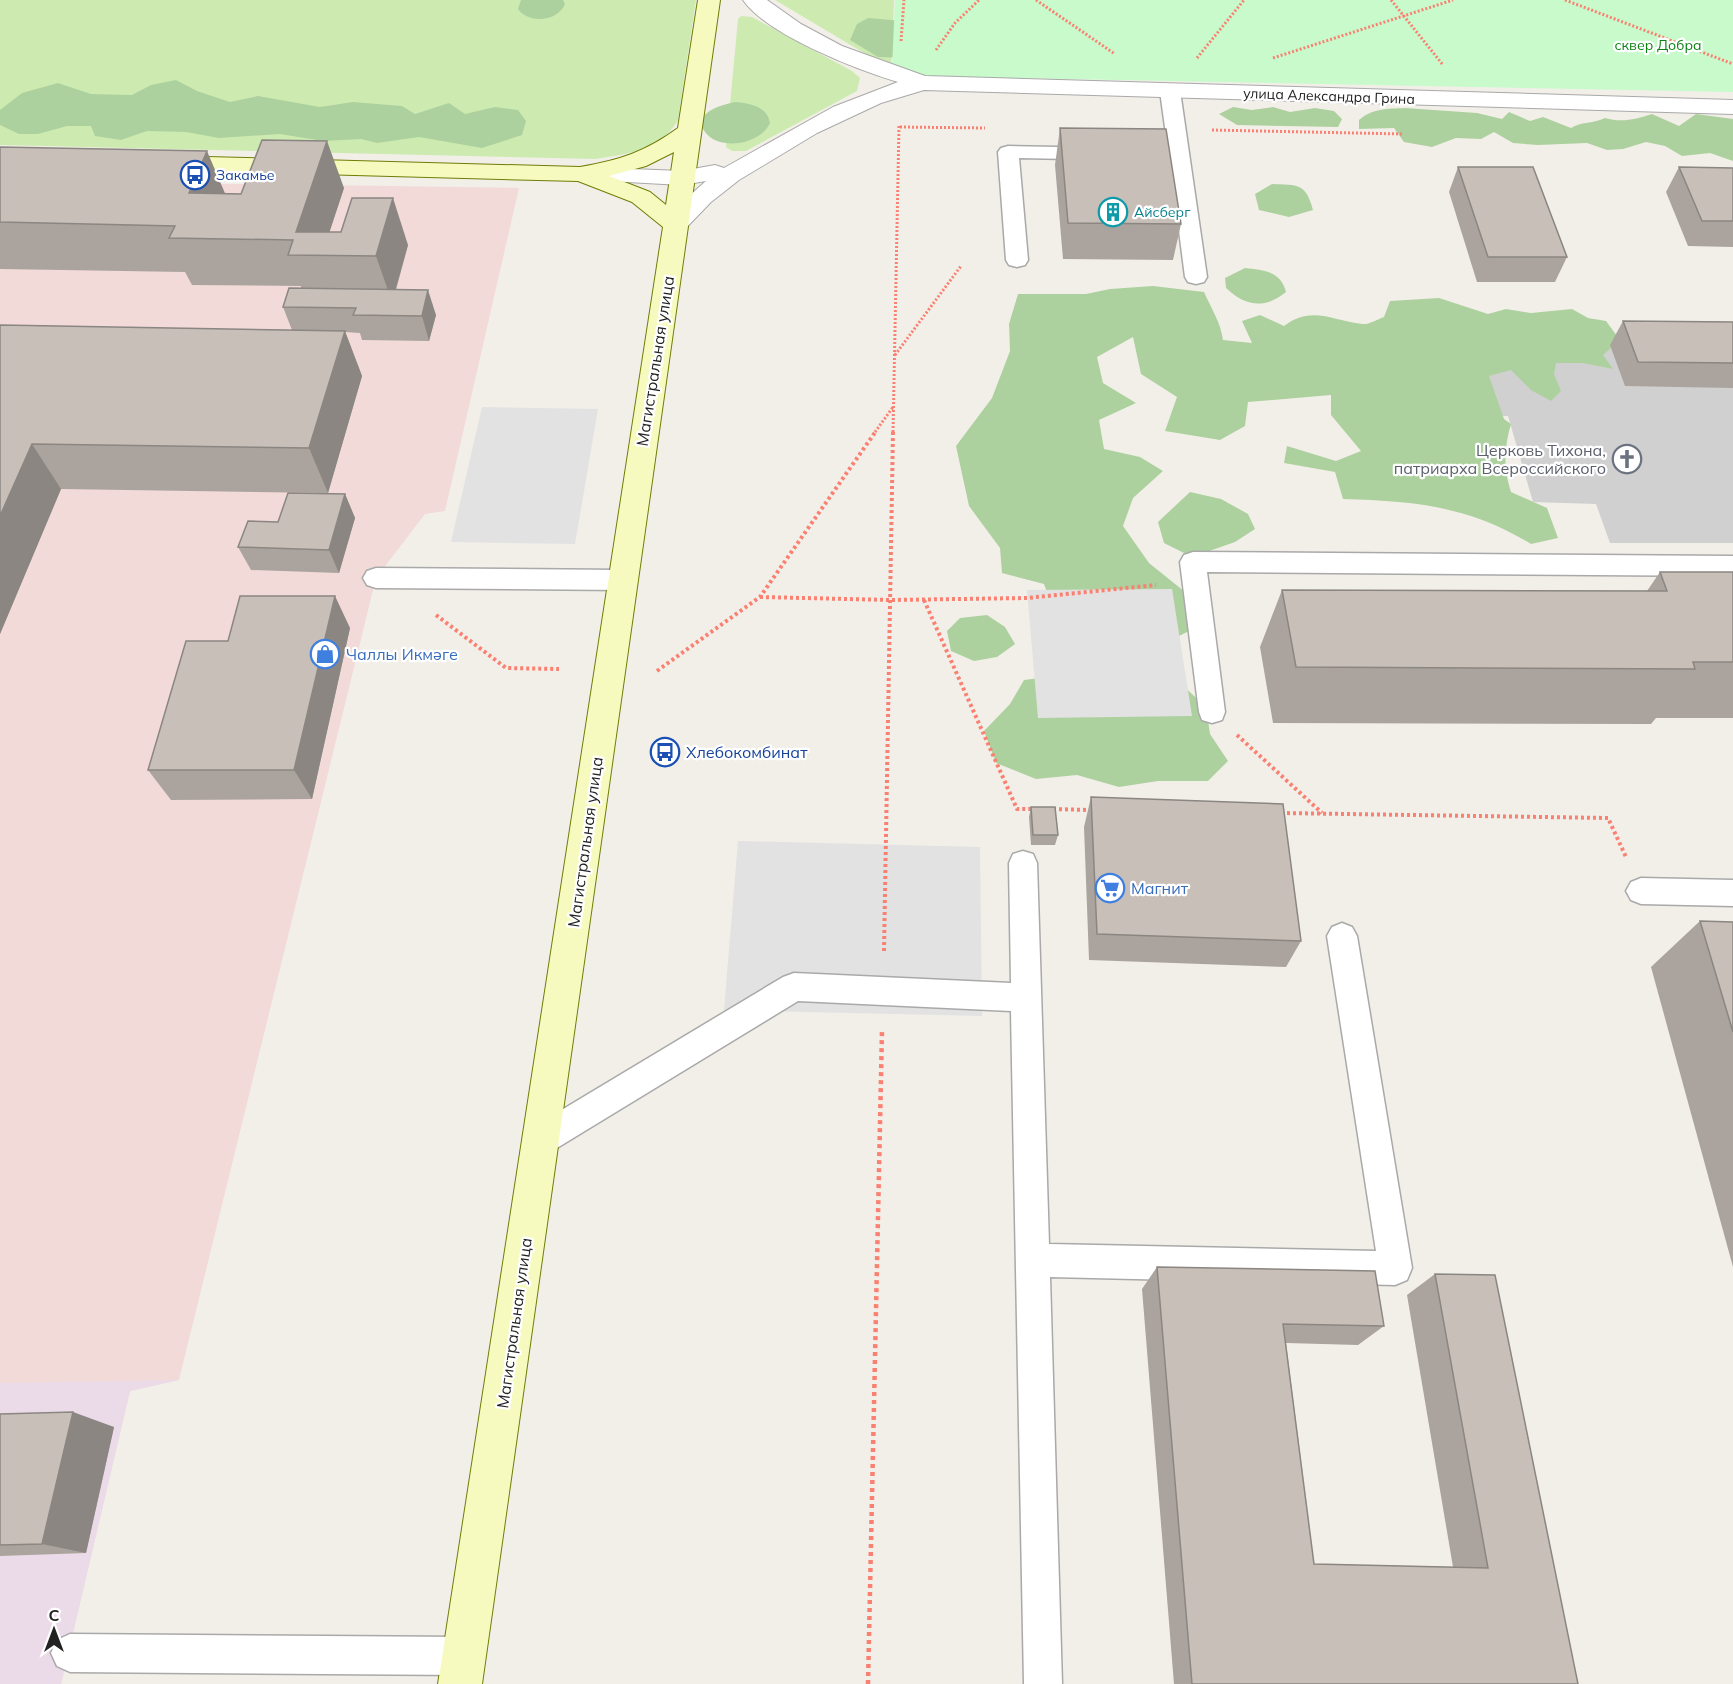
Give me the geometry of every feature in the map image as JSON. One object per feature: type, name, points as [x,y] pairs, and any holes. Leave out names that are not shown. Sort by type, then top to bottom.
[{"type":"main road","name":"Магистральная улица","points":[[462,1670],[590,810],[621,580],[710,0]]},
{"type":"main road","points":[[142,163],[580,174],[631,165],[661,152],[689,131]]},
{"type":"main road","points":[[580,174],[640,197],[675,224]]},
{"type":"street","points":[[754,0],[788,26],[840,55],[869,67],[919,82]]},
{"type":"street","points":[[675,224],[697,198],[719,181],[772,149],[845,108],[919,82]]},
{"type":"street","name":"улица Александра Грина","points":[[919,82],[1733,107]]},
{"type":"street","points":[[580,174],[682,178],[714,172],[772,149]]},
{"type":"lane","points":[[1170,91],[1196,277]]},
{"type":"lane","points":[[1017,260],[1008,152],[1178,155]]},
{"type":"lane","points":[[1212,712],[1193,562],[1733,566]]},
{"type":"lane","points":[[376,578],[621,580]]},
{"type":"lane","points":[[1023,863],[1043,1684]]},
{"type":"lane","points":[[1641,891],[1733,893]]},
{"type":"lane","points":[[1033,1260],[1395,1268],[1342,936]]},
{"type":"lane","points":[[541,1140],[794,987],[1026,999]]},
{"type":"lane","points":[[70,1653],[462,1670]]},
{"type":"path","points":[[901,41],[904,0]]},
{"type":"path","points":[[919,82],[955,23],[979,0]]},
{"type":"path","points":[[1036,0],[1170,91],[1244,0]]},
{"type":"path","points":[[1391,0],[1471,100]]},
{"type":"path","points":[[1270,59],[1453,0]]},
{"type":"path","points":[[1565,0],[1733,64]]},
{"type":"path","points":[[868,1684],[899,117]]},
{"type":"path","points":[[895,355],[962,266]]},
{"type":"path","points":[[657,671],[760,597],[894,405]]},
{"type":"path","points":[[444,578],[436,615],[506,668],[559,669]]},
{"type":"path","points":[[760,597],[891,600],[1027,598],[1195,581]]},
{"type":"path","points":[[924,600],[1017,809],[1041,809]]},
{"type":"path","points":[[1212,712],[1323,814]]},
{"type":"path","points":[[1052,809],[1099,810]]},
{"type":"path","points":[[1276,813],[1608,818],[1641,891]]},
{"type":"shaded area","points":[[0,184],[250,184],[519,188],[445,511],[425,514],[376,578],[179,1380],[130,1391],[61,1684],[0,1684]]},
{"type":"shaded area","name":"Церковь Тихона, патриарха Всероссийского","points":[[1485,331],[1733,344],[1733,543],[1610,543],[1596,504],[1533,502],[1508,416],[1405,414]]},
{"type":"shaded area","points":[[482,407],[598,409],[575,544],[451,542]]},
{"type":"shaded area","points":[[1172,589],[1192,716],[1038,718],[1027,590]]},
{"type":"shaded area","points":[[738,841],[980,847],[982,1016],[724,1010]]},
{"type":"shaded area","points":[[179,1380],[130,1391],[61,1684],[0,1684],[0,1383]]},
{"type":"green space","points":[[0,0],[696,0],[678,120],[662,139],[653,145],[632,152],[595,159],[0,145]]},
{"type":"green space","points":[[521,0],[563,0],[565,4],[561,10],[550,17],[535,19],[518,9]]},
{"type":"green space","points":[[775,0],[894,0],[891,69]]},
{"type":"green space","name":"сквер Добра","points":[[895,0],[1733,0],[1733,92],[915,76],[892,69]]},
{"type":"green space","points":[[741,16],[752,17],[852,71],[860,78],[857,91],[746,151],[732,151],[726,147],[738,19]]},
{"type":"green space","points":[[868,18],[915,22],[910,58],[878,57],[850,40],[857,24]]},
{"type":"green space","points":[[176,80],[197,91],[230,102],[258,96],[320,107],[353,102],[402,106],[415,114],[449,103],[465,114],[495,107],[518,110],[526,121],[522,135],[482,148],[419,137],[377,143],[361,139],[323,141],[280,134],[219,138],[186,132],[147,131],[121,140],[95,136],[91,126],[67,126],[38,134],[19,134],[0,125],[0,110],[22,93],[58,83],[91,94],[132,95],[151,85]]},
{"type":"green space","points":[[736,102],[762,109],[770,123],[758,136],[740,143],[720,142],[712,138],[705,132],[702,125],[705,115],[717,107]]},
{"type":"green space","points":[[1233,107],[1252,110],[1273,107],[1290,112],[1315,108],[1334,111],[1342,119],[1338,127],[1237,125],[1219,114]]},
{"type":"green space","points":[[1405,108],[1477,113],[1502,119],[1509,112],[1530,121],[1543,117],[1571,128],[1605,118],[1635,119],[1652,114],[1679,126],[1696,114],[1733,119],[1733,161],[1710,153],[1682,156],[1665,146],[1646,142],[1623,149],[1607,150],[1587,143],[1538,145],[1513,143],[1494,132],[1481,139],[1456,138],[1432,147],[1404,142],[1394,128],[1359,129],[1359,120],[1370,113]]},
{"type":"green space","points":[[1272,184],[1300,187],[1307,195],[1313,210],[1289,217],[1259,210],[1255,194]]},
{"type":"green space","points":[[1245,268],[1265,271],[1276,276],[1284,285],[1286,292],[1263,303],[1256,304],[1241,299],[1226,288],[1225,278]]},
{"type":"green space","points":[[1153,286],[1204,292],[1218,322],[1223,340],[1252,343],[1242,321],[1260,315],[1284,326],[1304,316],[1313,315],[1365,324],[1384,317],[1390,301],[1439,298],[1488,314],[1506,309],[1531,313],[1572,309],[1588,318],[1606,321],[1620,340],[1603,355],[1613,369],[1583,363],[1556,363],[1554,374],[1561,391],[1551,401],[1531,390],[1511,370],[1489,376],[1504,419],[1511,424],[1505,458],[1511,492],[1547,508],[1558,538],[1531,544],[1485,521],[1440,508],[1417,504],[1343,499],[1335,472],[1284,463],[1287,446],[1336,461],[1361,451],[1331,415],[1331,395],[1248,402],[1245,426],[1220,440],[1165,431],[1177,397],[1141,374],[1133,337],[1097,357],[1103,383],[1136,403],[1099,420],[1104,449],[1140,457],[1163,471],[1133,498],[1123,526],[1149,563],[1195,600],[1201,625],[1157,647],[1056,618],[1044,584],[1002,573],[1000,548],[969,506],[956,446],[992,398],[1010,351],[1009,324],[1018,294],[1086,294],[1110,289]]},
{"type":"green space","points":[[1190,492],[1221,499],[1248,514],[1255,529],[1235,542],[1192,557],[1164,543],[1158,522]]},
{"type":"green space","points":[[987,615],[1005,627],[1015,644],[997,657],[974,661],[951,651],[947,631],[960,618]]},
{"type":"green space","points":[[1063,675],[1179,682],[1206,707],[1210,734],[1228,761],[1208,781],[1158,781],[1119,787],[1077,775],[1036,779],[996,763],[984,731],[1010,704],[1024,680]]},
{"type":"building","points":[[1060,128],[1166,129],[1181,224],[1068,223]]},
{"type":"building","points":[[262,140],[327,141],[296,232],[341,232],[352,198],[393,198],[376,256],[288,255],[293,240],[169,238],[175,226],[0,222],[0,147],[207,151],[189,193],[241,194]]},
{"type":"building","points":[[1458,167],[1533,167],[1567,257],[1488,257]]},
{"type":"building","points":[[1679,167],[1733,168],[1733,221],[1702,221]]},
{"type":"building","points":[[289,288],[428,290],[422,316],[353,315],[356,308],[283,307]]},
{"type":"building","points":[[1623,321],[1733,322],[1733,363],[1638,362]]},
{"type":"building","points":[[0,325],[345,331],[309,448],[32,444],[0,516]]},
{"type":"building","points":[[288,493],[345,494],[329,550],[238,547],[248,521],[278,522]]},
{"type":"building","points":[[1660,572],[1733,572],[1733,662],[1693,662],[1695,669],[1296,667],[1282,590],[1667,591]]},
{"type":"building","points":[[240,596],[335,596],[294,770],[148,770],[186,641],[228,641]]},
{"type":"building","points":[[1091,797],[1283,804],[1301,941],[1097,934]]},
{"type":"building","points":[[1031,807],[1055,807],[1058,835],[1033,835]]},
{"type":"building","points":[[1700,921],[1733,922],[1733,1032]]},
{"type":"building","points":[[1157,1267],[1375,1271],[1384,1326],[1283,1324],[1314,1564],[1488,1568],[1435,1274],[1495,1275],[1578,1684],[1192,1684]]},
{"type":"building","points":[[73,1412],[42,1544],[0,1545],[0,1414]]},
{"type":"place","name":"Закамье","points":[[195,175]]},
{"type":"place","name":"Айсберг","points":[[1113,212]]},
{"type":"place","name":"Церковь Тихона, патриарха Всероссийского","points":[[1627,459]]},
{"type":"place","name":"Чаллы Икмәге","points":[[325,654]]},
{"type":"place","name":"Хлебокомбинат","points":[[665,752]]},
{"type":"place","name":"Магнит","points":[[1110,888]]}]
